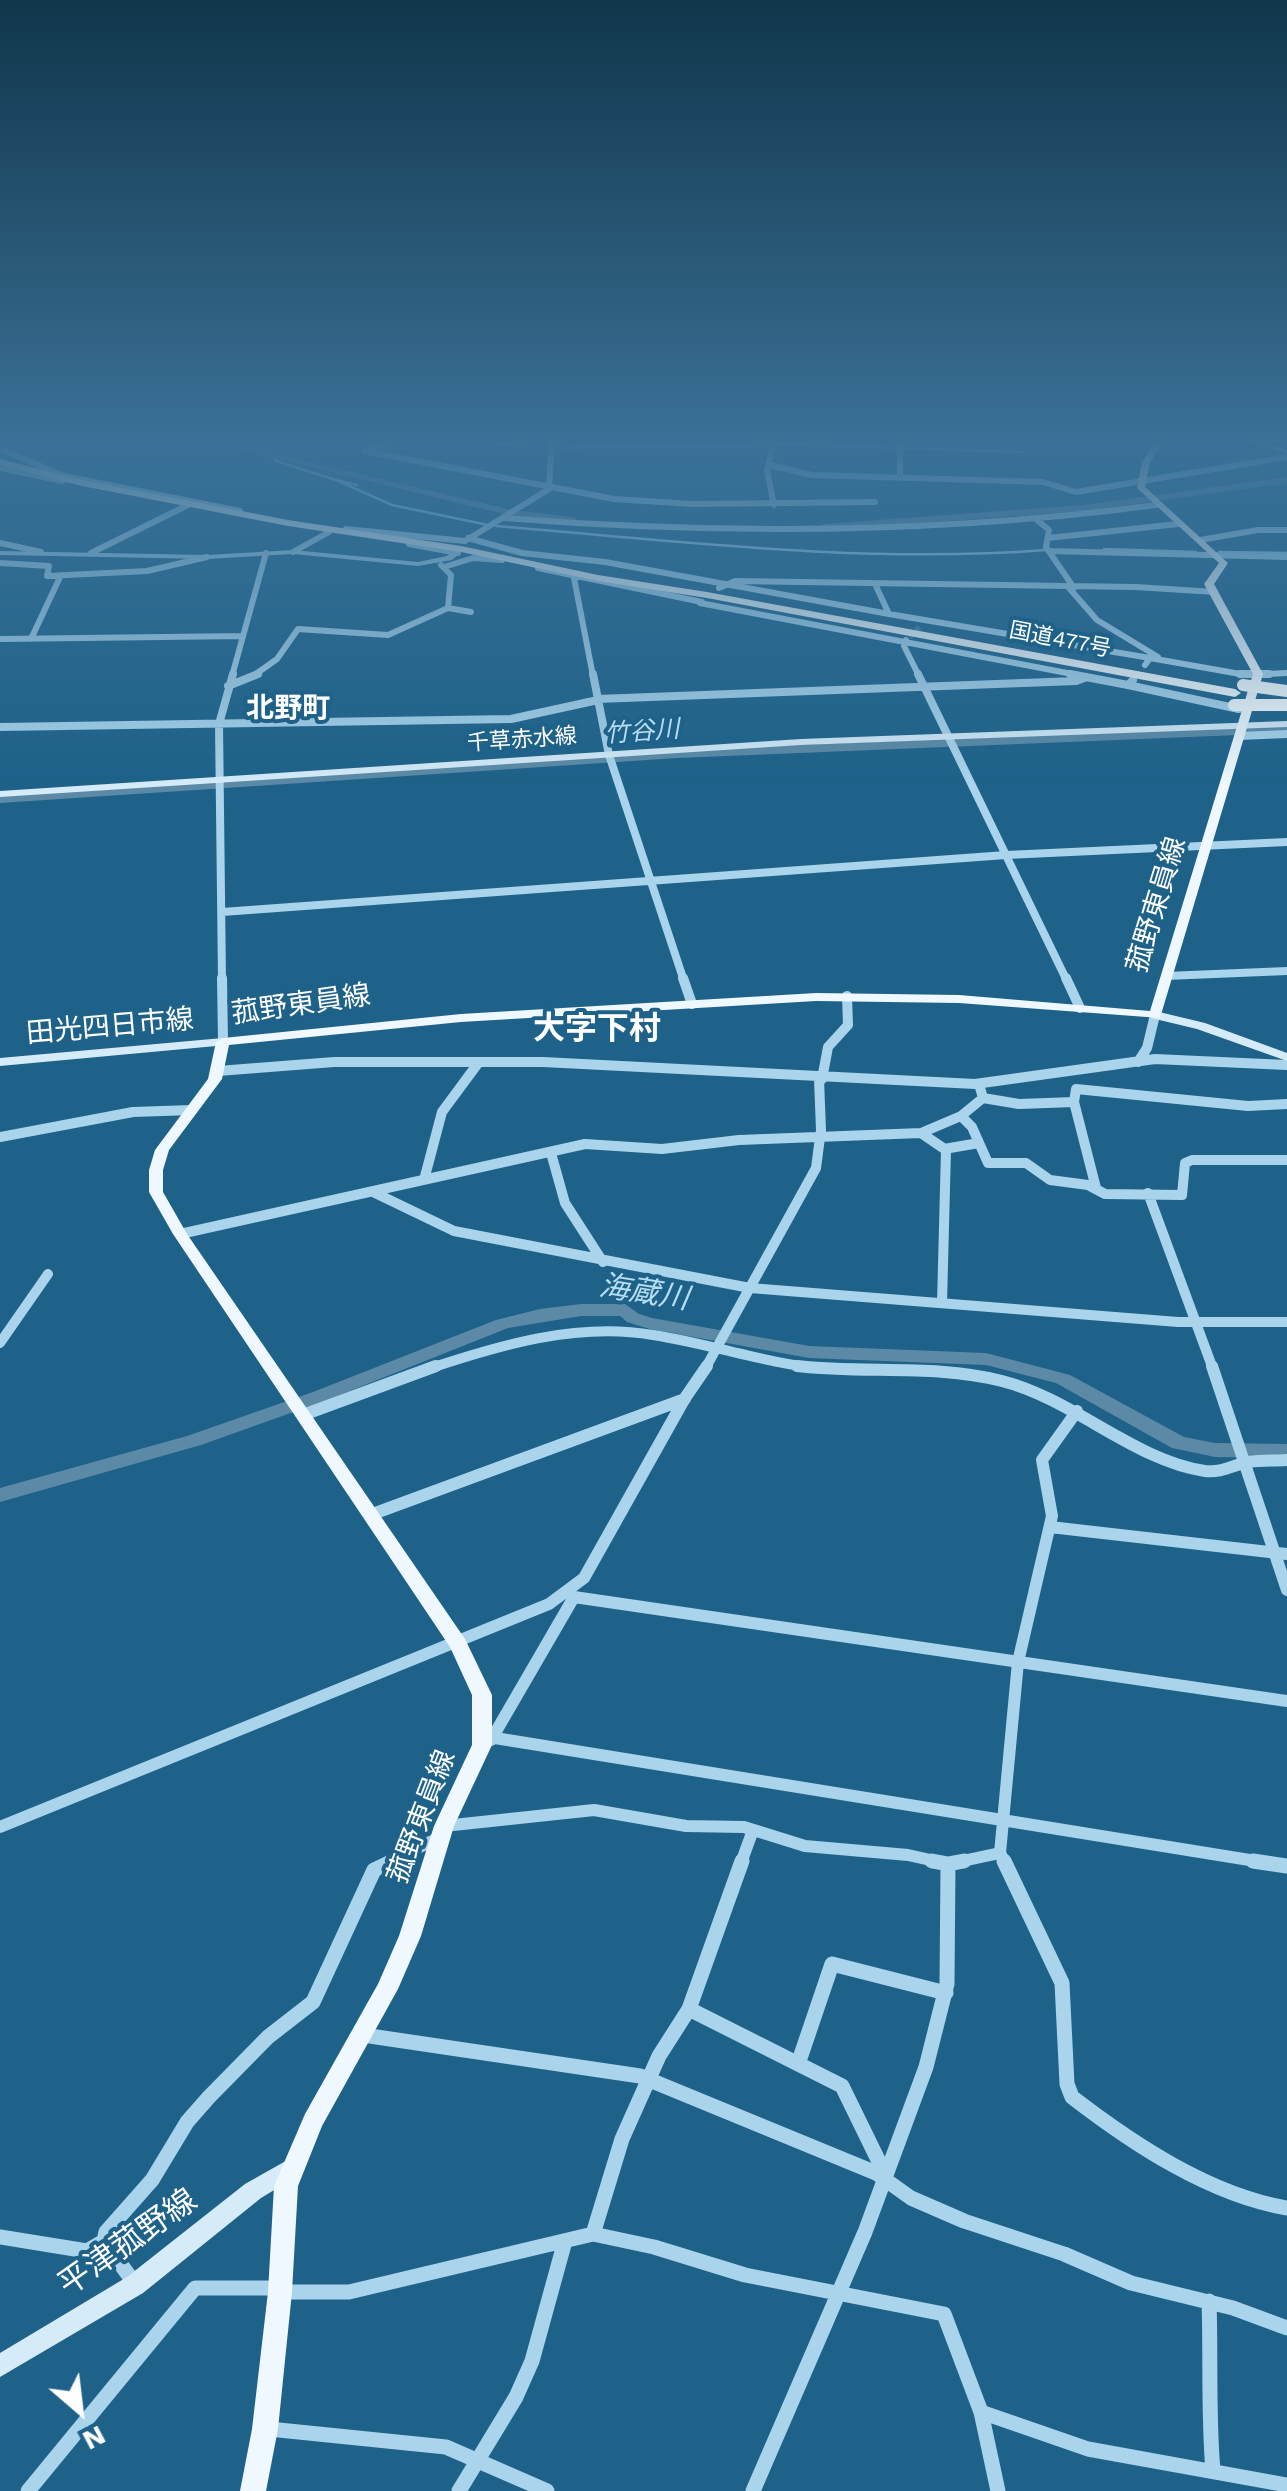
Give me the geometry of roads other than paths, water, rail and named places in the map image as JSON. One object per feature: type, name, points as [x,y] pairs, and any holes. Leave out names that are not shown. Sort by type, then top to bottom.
[{"type":"highway","points":[[493,552],[598,578],[959,641],[1287,706]]},
{"type":"highway","points":[[959,641],[1158,682],[1237,694],[1287,692]]},
{"type":"main road","points":[[1216,553],[1224,563],[1209,580],[1224,617],[1258,674]]},
{"type":"main road","name":"菰野東員線","points":[[253,2491],[265,2429],[286,2186],[291,2168],[363,2035],[410,1936],[442,1832],[489,1742],[482,1695],[458,1644],[180,1234],[156,1192],[156,1170],[162,1150],[218,1071],[224,1042],[426,1020],[847,996],[1155,1015],[1258,674]]},
{"type":"main road","name":"千草赤水線","points":[[0,794],[951,741],[1241,730],[1287,724]]},
{"type":"main road","points":[[1155,1015],[1201,1026],[1287,1057]]},
{"type":"main road","name":"田光四日市線","points":[[0,1062],[224,1042]]},
{"type":"main road","name":"平津菰野線","points":[[5,2361],[136,2285],[253,2192],[291,2168]]},
{"type":"street","points":[[0,553],[31,552]]},
{"type":"street","points":[[53,552],[207,557],[286,552]]},
{"type":"street","points":[[294,552],[440,565],[492,558],[574,578],[1131,683],[1248,711]]},
{"type":"street","points":[[440,565],[455,552]]},
{"type":"street","points":[[516,552],[605,562],[1147,662],[1163,660],[1258,674],[1287,673]]},
{"type":"street","points":[[1049,552],[1080,604],[1106,626],[1163,660]]},
{"type":"street","points":[[1174,552],[1287,557]]},
{"type":"street","points":[[224,1042],[219,724],[266,553]]},
{"type":"street","points":[[0,563],[50,566],[47,576],[61,576],[147,571],[207,557]]},
{"type":"street","points":[[228,686],[263,674],[289,647],[298,629],[388,635],[448,608],[452,602],[451,574],[440,565]]},
{"type":"street","points":[[31,639],[61,576]]},
{"type":"street","points":[[574,578],[610,760],[692,1004]]},
{"type":"street","points":[[722,586],[735,581],[1216,592]]},
{"type":"street","points":[[875,584],[888,614]]},
{"type":"street","points":[[448,608],[472,612]]},
{"type":"street","points":[[0,640],[243,636]]},
{"type":"street","points":[[907,640],[924,687],[1080,1008]]},
{"type":"street","points":[[1258,674],[1287,706]]},
{"type":"street","points":[[0,727],[511,720],[597,700],[1076,681],[1087,677]]},
{"type":"street","points":[[1241,730],[1287,734]]},
{"type":"street","points":[[222,912],[1006,855],[1287,842]]},
{"type":"street","points":[[1166,976],[1287,971]]},
{"type":"street","points":[[847,996],[848,1025],[828,1047],[821,1079],[816,1168],[729,1321],[720,1345],[571,1594],[489,1742],[1287,1866]]},
{"type":"street","points":[[1138,1062],[1147,1048],[1155,1015]]},
{"type":"street","points":[[218,1071],[334,1062],[479,1062],[671,1066],[821,1079],[979,1084],[1184,1058],[1287,1064]]},
{"type":"street","points":[[424,1180],[442,1112],[479,1062]]},
{"type":"street","points":[[979,1084],[983,1098]]},
{"type":"street","points":[[1096,1188],[1074,1102],[1076,1090],[1248,1106],[1287,1104]]},
{"type":"street","points":[[180,1234],[598,1142],[662,1149],[739,1140],[921,1132],[961,1116],[983,1098],[1019,1104],[1074,1102]]},
{"type":"street","points":[[0,1137],[132,1112],[192,1110]]},
{"type":"street","points":[[961,1116],[992,1164],[1026,1163],[1050,1180],[1096,1188],[1105,1194],[1182,1195],[1184,1163],[1192,1160],[1287,1160]]},
{"type":"street","points":[[921,1132],[944,1149],[979,1143]]},
{"type":"street","points":[[942,1303],[944,1149]]},
{"type":"street","points":[[551,1153],[565,1203],[602,1262]]},
{"type":"street","points":[[373,1192],[454,1230],[750,1288],[1195,1323],[1287,1322]]},
{"type":"street","points":[[1148,1194],[1280,1553],[1287,1590]]},
{"type":"street","points":[[0,1342],[48,1274]]},
{"type":"street","points":[[301,1413],[543,1336],[626,1332],[720,1345],[798,1367],[932,1372],[994,1379],[1043,1395],[1192,1467],[1222,1472],[1245,1460],[1287,1460]]},
{"type":"street","points":[[370,1515],[686,1398]]},
{"type":"street","points":[[1077,1411],[1042,1460],[1050,1526],[1018,1662],[1000,1853],[1062,1983],[1066,2080],[1072,2097],[1220,2188],[1258,2205],[1287,2208]]},
{"type":"street","points":[[1050,1526],[1280,1553]]},
{"type":"street","points":[[0,1826],[458,1644],[571,1594],[1287,1701]]},
{"type":"street","points":[[0,2237],[87,2251],[104,2241],[106,2232],[152,2180],[188,2122],[209,2097],[268,2036],[312,2002],[374,1870],[442,1832],[594,1810],[686,1826],[753,1830],[823,1849],[908,1855],[948,1864],[1000,1853]]},
{"type":"street","points":[[593,2234],[622,2139],[649,2080],[689,2009],[753,1830]]},
{"type":"street","points":[[753,2491],[865,2232],[926,2067],[946,1994],[948,1864]]},
{"type":"street","points":[[798,2064],[832,1964],[946,1994]]},
{"type":"street","points":[[689,2009],[842,2086],[883,2176]]},
{"type":"street","points":[[363,2035],[612,2070],[649,2080],[883,2176],[943,2211],[1016,2240],[1066,2254],[1139,2286],[1251,2311],[1287,2328]]},
{"type":"street","points":[[28,2491],[195,2288],[349,2292],[593,2234],[654,2247],[730,2272],[944,2314],[981,2412],[998,2491]]},
{"type":"street","points":[[104,2241],[136,2285]]},
{"type":"street","points":[[459,2491],[516,2397],[532,2361],[564,2258],[565,2242]]},
{"type":"street","points":[[1209,2301],[1212,2380],[1207,2402],[1213,2471]]},
{"type":"street","points":[[981,2412],[1088,2449],[1287,2484]]},
{"type":"street","points":[[265,2429],[446,2447],[548,2491]]},
{"type":"waterway","points":[[828,552],[1007,552]]},
{"type":"waterway","points":[[1236,552],[1287,553]]},
{"type":"waterway","name":"竹谷川","points":[[0,799],[677,754],[1287,729]]},
{"type":"waterway","name":"海蔵川","points":[[0,1495],[194,1440],[320,1396],[503,1324],[581,1310],[625,1310],[633,1318],[650,1323],[809,1352],[986,1359],[1063,1379],[1179,1443],[1215,1450],[1287,1451]]},
{"type":"tunnel","points":[[909,637],[921,626]]},
{"type":"district","name":"北野町","points":[[288,709]]},
{"type":"district","name":"大字下村","points":[[597,1030]]}]
